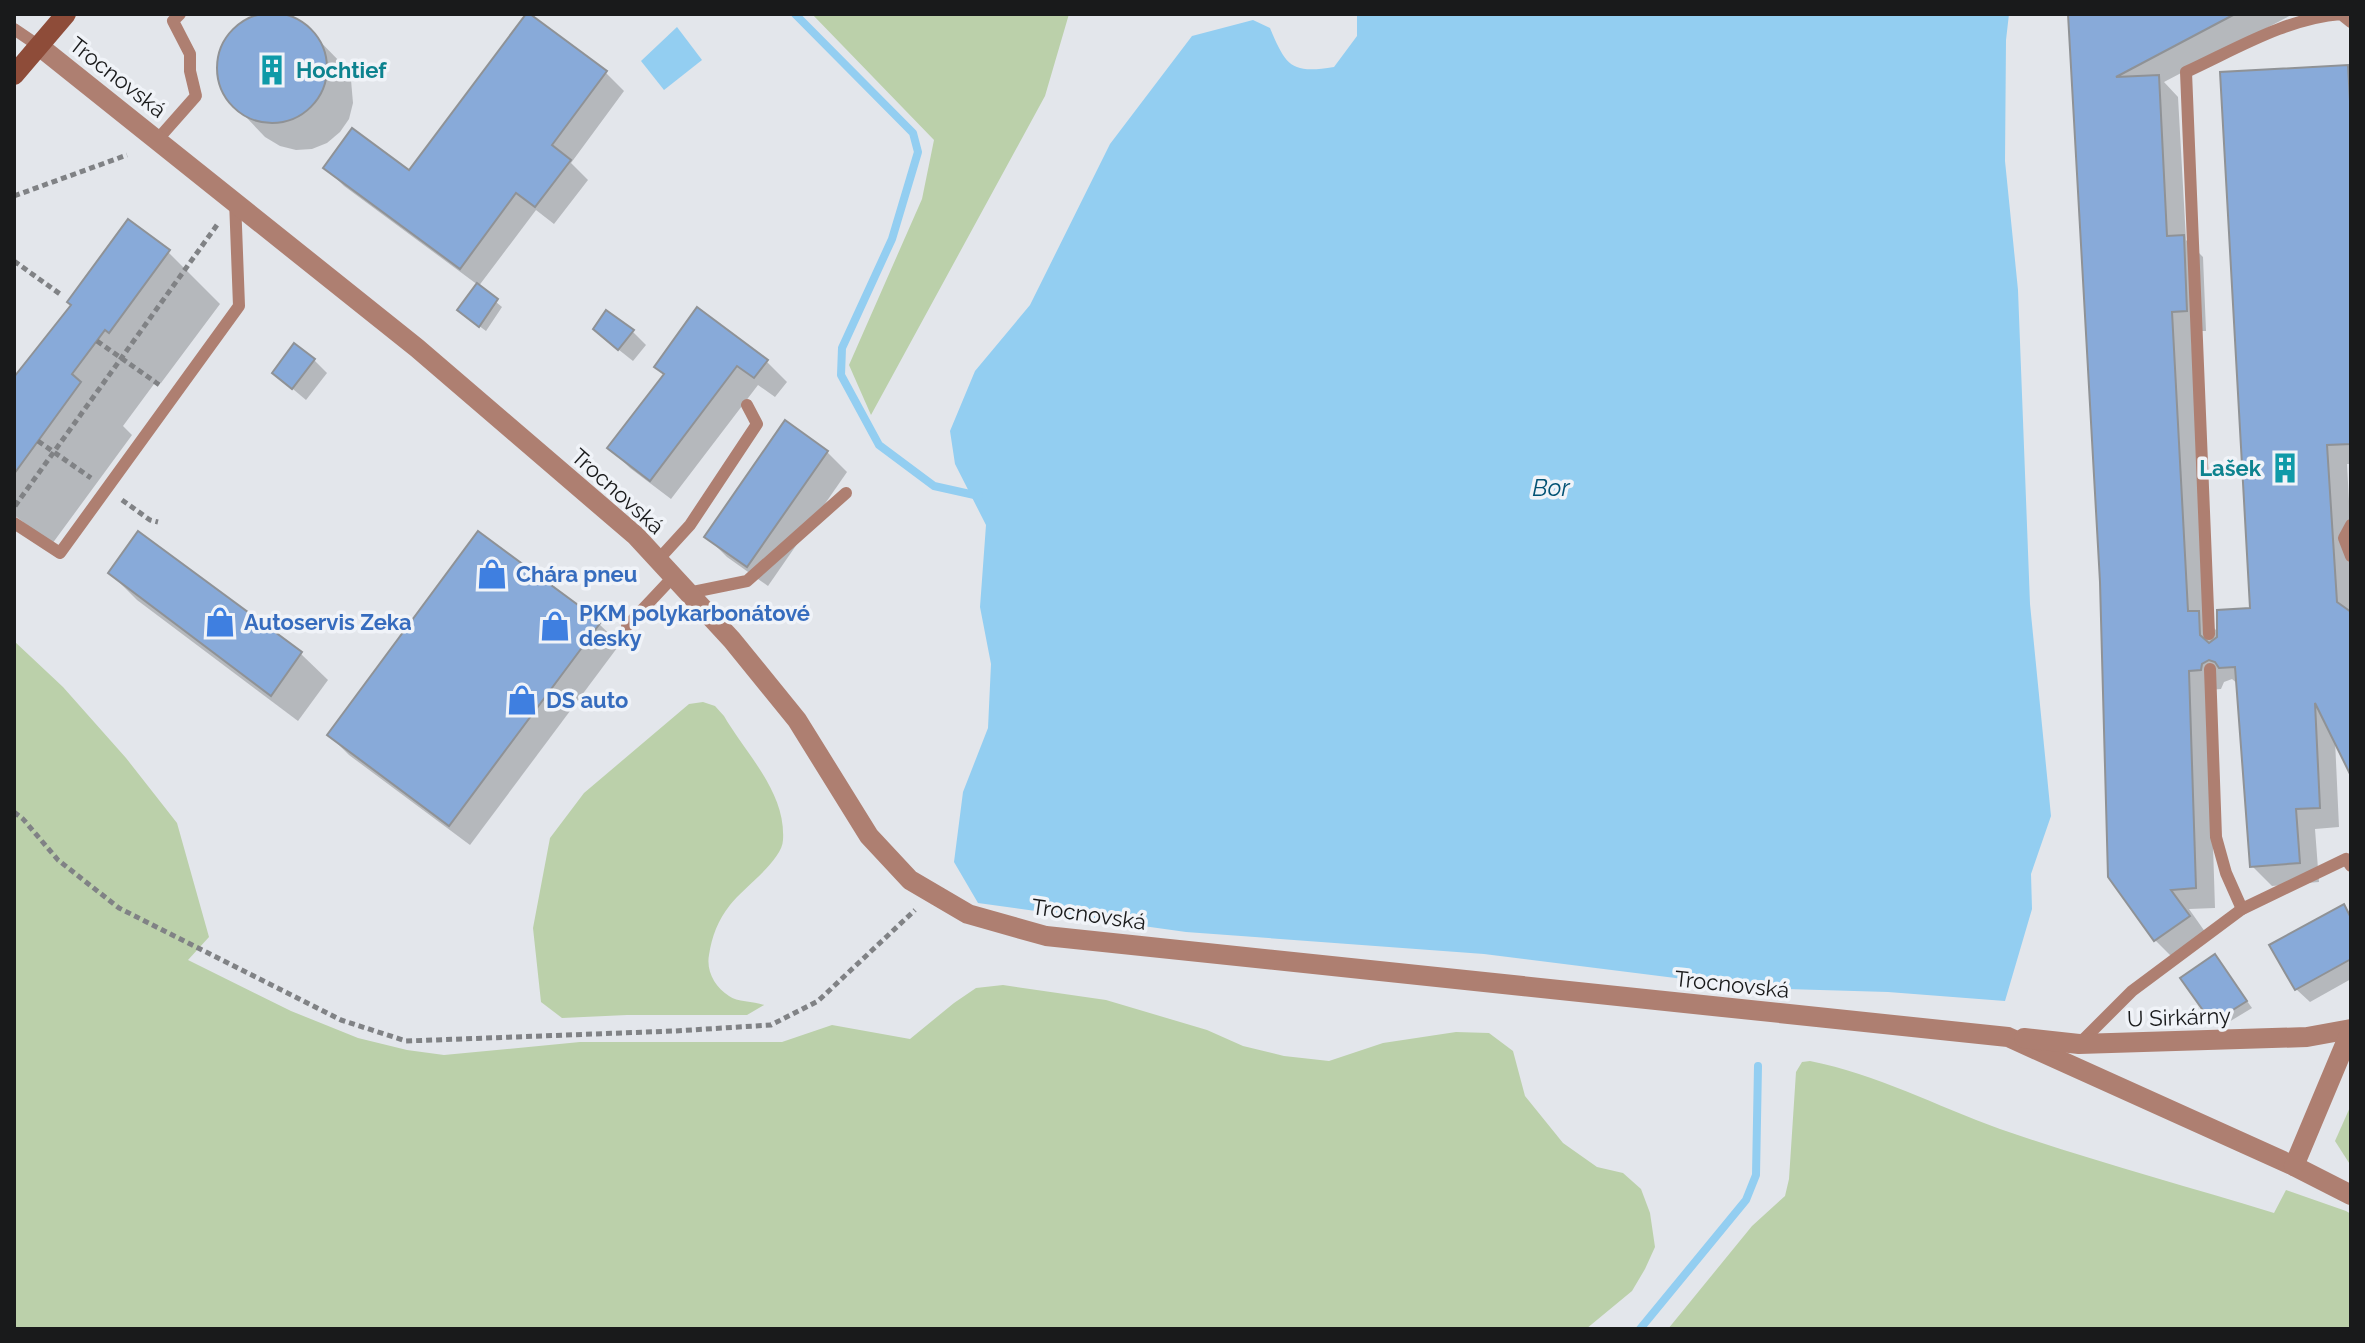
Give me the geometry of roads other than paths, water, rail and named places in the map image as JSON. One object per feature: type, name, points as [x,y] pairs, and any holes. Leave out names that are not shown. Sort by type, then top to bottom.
[{"type":"main road","points":[[14,75],[66,14]]},
{"type":"street","name":"Trocnovská","points":[[39,46],[235,200],[470,393],[636,536],[732,640],[797,720],[869,836],[910,880],[968,914],[1046,936],[2008,1037],[2294,1166],[2351,1195]]},
{"type":"street","name":"U Sirkárny","points":[[2008,1037],[2079,1044],[2307,1037],[2351,1029]]},
{"type":"street","name":"U Sirkárny","points":[[2294,1166],[2351,1029]]},
{"type":"lane","points":[[158,139],[196,96],[190,71],[190,54],[173,21],[180,14]]},
{"type":"lane","points":[[2209,634],[2186,72],[2316,16],[2341,14],[2351,22]]},
{"type":"lane","points":[[14,29],[39,46]]},
{"type":"lane","points":[[14,523],[60,553],[239,306],[235,200]]},
{"type":"lane","points":[[658,560],[690,525],[757,424],[747,405]]},
{"type":"lane","points":[[688,593],[747,581],[846,493]]},
{"type":"lane","points":[[2351,525],[2344,538],[2351,556]]},
{"type":"lane","points":[[627,626],[673,577]]},
{"type":"lane","points":[[2210,669],[2216,837],[2222,861],[2242,909]]},
{"type":"lane","points":[[2079,1044],[2132,991],[2242,909],[2346,859],[2351,866]]},
{"type":"water","name":"Bor","points":[[1357,14],[2009,14],[2005,161],[2018,290],[2030,604],[2051,816],[2031,874],[2032,909],[2005,1001],[1888,992],[1755,988],[1484,954],[1186,932],[978,903],[954,862],[963,792],[988,728],[991,664],[980,607],[986,525],[955,464],[950,431],[975,371],[1030,305],[1110,144],[1192,36],[1253,20],[1270,28],[1281,51],[1292,64],[1299,68],[1320,69],[1334,67],[1357,36]]},
{"type":"water","points":[[677,27],[702,60],[664,90],[641,61]]},
{"type":"waterway","points":[[795,14],[913,133],[918,152],[892,239],[842,348],[841,375],[879,445],[934,486],[979,496]]},
{"type":"waterway","points":[[1640,1329],[1746,1200],[1756,1175],[1758,1066]]},
{"type":"place","name":"Hochtief","points":[[272,70]]},
{"type":"place","name":"Lašek","points":[[2285,468]]},
{"type":"place","name":"Chára pneu","points":[[492,574]]},
{"type":"place","name":"Autoservis Zeka","points":[[220,622]]},
{"type":"place","name":"PKM polykarbonátové desky","points":[[555,626]]},
{"type":"place","name":"DS auto","points":[[522,700]]}]
